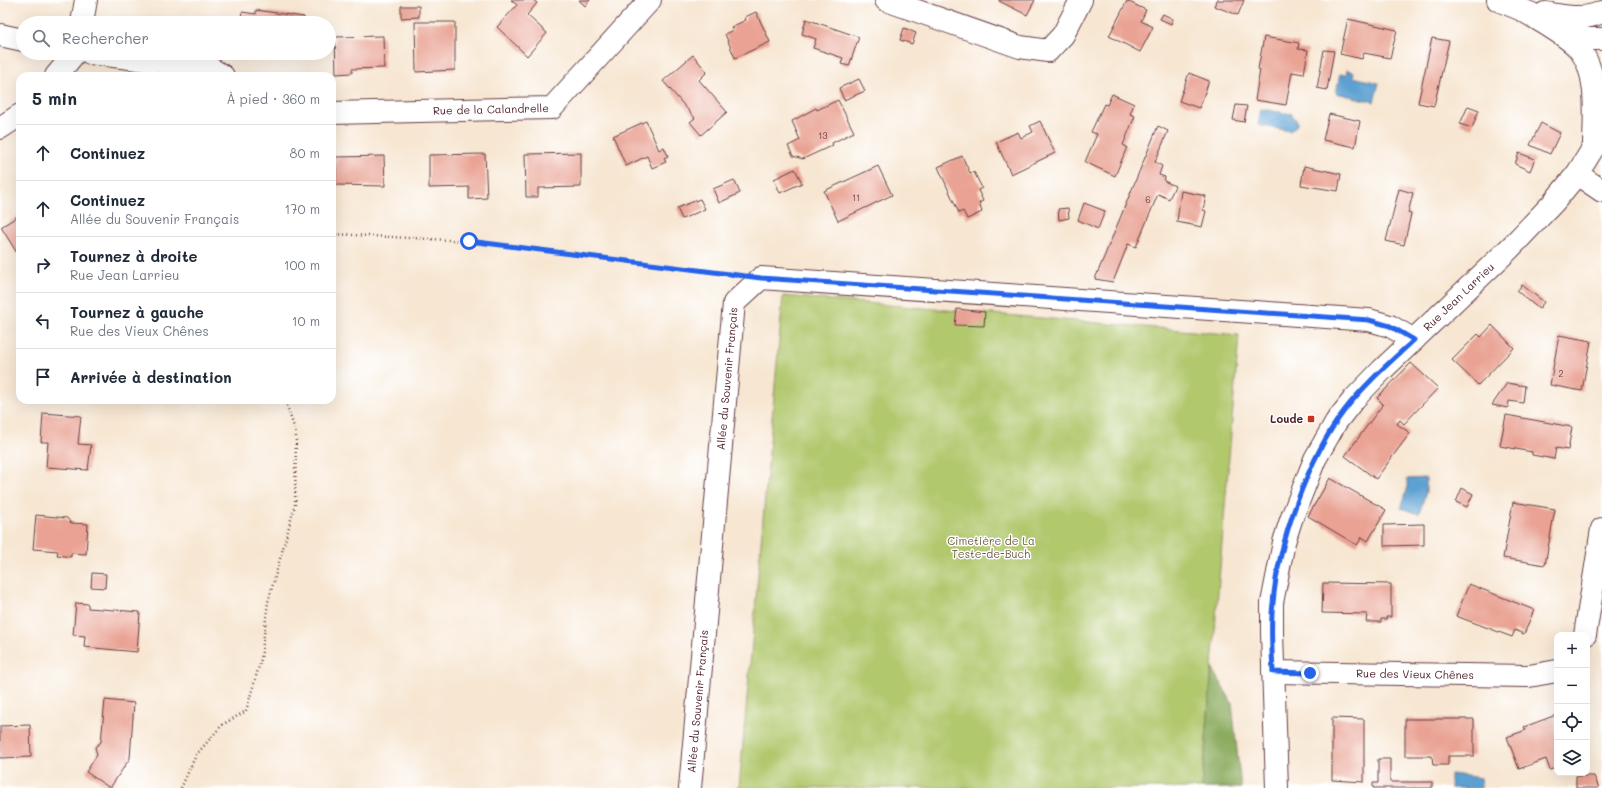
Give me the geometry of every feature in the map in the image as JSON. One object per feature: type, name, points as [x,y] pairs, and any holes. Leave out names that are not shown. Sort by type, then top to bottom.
[{"type":"street","points":[[83,16],[86,0]]},
{"type":"street","name":"Rue de la Calandrelle","points":[[336,113],[552,108],[650,0]]},
{"type":"street","points":[[886,0],[1020,47],[1048,51],[1063,35],[1081,0]]},
{"type":"street","points":[[1498,0],[1587,39],[1602,38]]},
{"type":"street","points":[[1518,8],[1574,18],[1587,17],[1602,12]]},
{"type":"street","points":[[1518,8],[1571,42],[1584,56],[1591,72],[1598,141]]},
{"type":"street","points":[[0,35],[16,38]]},
{"type":"street","points":[[59,72],[69,60]]},
{"type":"street","points":[[146,60],[210,68],[216,72]]},
{"type":"street","points":[[0,128],[16,118]]},
{"type":"street","name":"Rue Jean Larrieu","points":[[1277,788],[1272,618],[1274,590],[1284,542],[1301,492],[1324,442],[1344,411],[1382,370],[1510,248],[1554,203],[1577,174],[1598,141]]},
{"type":"street","points":[[1577,174],[1602,191]]},
{"type":"street","points":[[761,278],[1369,320],[1390,326],[1414,340]]},
{"type":"street","name":"Allée du Souvenir Français","points":[[690,788],[734,303],[761,278]]},
{"type":"street","points":[[1585,632],[1602,529]]},
{"type":"street","name":"Rue des Vieux Chênes","points":[[1273,672],[1529,676],[1554,672]]},
{"type":"path","points":[[336,234],[469,241],[761,278]]},
{"type":"path","points":[[181,788],[196,755],[222,725],[246,711],[261,659],[268,602],[295,505],[296,433],[286,404]]},
{"type":"green space","name":"Cimetière de La Teste-de-Buch","points":[[783,296],[1239,335],[1202,788],[739,788]]},
{"type":"green space","points":[[1212,667],[1232,703],[1241,788],[1202,788]]},
{"type":"water","points":[[1347,70],[1354,72],[1353,77],[1379,83],[1374,102],[1336,93],[1340,74],[1346,75]]},
{"type":"water","points":[[1261,109],[1292,114],[1292,116],[1297,120],[1297,125],[1290,131],[1258,125]]},
{"type":"water","points":[[1426,478],[1426,492],[1419,514],[1401,508],[1407,490],[1407,479]]},
{"type":"water","points":[[1451,774],[1481,778],[1481,788],[1451,788]]},
{"type":"building","points":[[511,0],[533,0],[537,3],[527,15],[547,33],[527,56],[497,27],[517,5]]},
{"type":"building","points":[[579,0],[590,0],[585,6]]},
{"type":"building","points":[[999,0],[1035,0],[1027,15]]},
{"type":"building","points":[[1217,0],[1244,0],[1238,15],[1214,6]]},
{"type":"building","points":[[1127,1],[1146,10],[1141,21],[1153,27],[1140,52],[1109,36]]},
{"type":"building","points":[[401,6],[419,6],[419,17],[401,18]]},
{"type":"building","points":[[256,10],[297,16],[241,16],[242,12],[256,14]]},
{"type":"building","points":[[756,12],[770,42],[735,58],[725,34],[733,30],[731,27],[746,20],[745,17]]},
{"type":"building","points":[[1163,14],[1173,19],[1171,24],[1160,19]]},
{"type":"building","points":[[806,19],[859,37],[849,66],[841,64],[843,58],[813,48],[816,39],[802,34]]},
{"type":"building","points":[[1348,19],[1397,30],[1390,58],[1364,53],[1362,59],[1340,54]]},
{"type":"building","points":[[415,22],[455,22],[455,70],[416,72]]},
{"type":"building","points":[[904,28],[916,33],[912,44],[900,40]]},
{"type":"building","points":[[383,36],[384,68],[352,69],[352,73],[336,74],[336,37]]},
{"type":"building","points":[[1264,37],[1299,43],[1298,49],[1308,50],[1304,74],[1292,72],[1286,105],[1255,100],[1260,70],[1258,69]]},
{"type":"building","points":[[1432,38],[1449,41],[1434,106],[1418,103]]},
{"type":"building","points":[[1324,50],[1334,51],[1327,90],[1317,88]]},
{"type":"building","points":[[693,55],[707,72],[699,80],[727,112],[701,135],[690,122],[695,118],[663,81]]},
{"type":"building","points":[[1189,73],[1209,81],[1199,108],[1179,101]]},
{"type":"building","points":[[859,79],[865,91],[844,100],[839,88]]},
{"type":"building","points":[[1112,94],[1134,104],[1130,114],[1135,116],[1123,145],[1127,147],[1115,176],[1085,162],[1097,134],[1091,132],[1104,104],[1107,105]]},
{"type":"building","points":[[838,100],[854,132],[832,143],[833,145],[803,159],[793,156],[788,146],[800,140],[792,121],[816,108],[817,110]]},
{"type":"building","points":[[1236,105],[1247,106],[1244,122],[1233,120]]},
{"type":"building","points":[[1468,106],[1479,110],[1472,128],[1460,124]]},
{"type":"building","points":[[1329,114],[1360,121],[1355,147],[1323,140]]},
{"type":"building","points":[[646,121],[659,150],[664,147],[668,156],[664,158],[666,162],[652,168],[647,156],[626,166],[613,136]]},
{"type":"building","points":[[1040,121],[1055,153],[1011,174],[996,142],[1018,132],[1021,138],[1033,132],[1030,126]]},
{"type":"building","points":[[1541,123],[1560,133],[1550,154],[1530,145]]},
{"type":"building","points":[[1158,126],[1168,131],[1155,162],[1162,166],[1159,175],[1165,177],[1164,181],[1175,186],[1169,199],[1158,194],[1136,247],[1128,244],[1113,282],[1095,279]]},
{"type":"building","points":[[581,153],[581,187],[538,188],[538,197],[526,197],[525,154]]},
{"type":"building","points":[[1519,153],[1535,159],[1530,171],[1515,164]]},
{"type":"building","points":[[485,154],[487,198],[469,199],[469,187],[429,188],[429,155]]},
{"type":"building","points":[[384,156],[385,186],[336,185],[336,157]]},
{"type":"building","points":[[962,156],[970,173],[974,172],[982,188],[978,190],[983,201],[979,203],[982,212],[967,219],[963,211],[959,213],[938,167]]},
{"type":"building","points":[[878,166],[892,195],[838,221],[824,191]]},
{"type":"building","points":[[1304,166],[1341,174],[1338,191],[1301,185]]},
{"type":"building","points":[[795,169],[802,183],[780,193],[774,179]]},
{"type":"building","points":[[734,180],[740,193],[719,203],[713,189]]},
{"type":"building","points":[[1399,189],[1413,193],[1408,213],[1411,214],[1404,245],[1386,241]]},
{"type":"building","points":[[1181,191],[1206,196],[1203,210],[1206,211],[1202,227],[1177,222]]},
{"type":"building","points":[[700,199],[705,209],[682,219],[677,208]]},
{"type":"building","points":[[1084,203],[1105,211],[1098,229],[1078,220]]},
{"type":"building","points":[[1068,208],[1069,218],[1059,220],[1058,209]]},
{"type":"building","points":[[16,218],[16,251],[1,227]]},
{"type":"building","points":[[1522,285],[1544,302],[1539,309],[1517,291]]},
{"type":"building","points":[[957,309],[985,312],[984,326],[955,325]]},
{"type":"building","points":[[1492,325],[1514,348],[1478,385],[1452,360],[1478,334],[1481,337]]},
{"type":"building","points":[[1559,335],[1591,341],[1582,391],[1550,385]]},
{"type":"building","points":[[1411,363],[1438,388],[1404,424],[1400,420],[1397,424],[1410,433],[1376,479],[1345,456],[1383,404],[1377,398]]},
{"type":"building","points":[[1507,383],[1525,386],[1523,403],[1509,401],[1508,408],[1492,405]]},
{"type":"building","points":[[43,413],[81,416],[78,444],[91,445],[88,470],[46,467],[48,442],[41,442]]},
{"type":"building","points":[[1506,415],[1572,427],[1568,450],[1556,448],[1554,459],[1532,455],[1532,452],[1500,446]]},
{"type":"building","points":[[1330,478],[1386,510],[1368,541],[1362,537],[1357,545],[1308,516]]},
{"type":"building","points":[[1462,488],[1473,494],[1467,507],[1456,502]]},
{"type":"building","points":[[1513,502],[1555,509],[1545,565],[1503,558]]},
{"type":"building","points":[[36,515],[67,518],[71,523],[88,524],[86,554],[71,553],[71,557],[57,555],[58,551],[33,549]]},
{"type":"building","points":[[1424,524],[1424,545],[1384,546],[1384,525]]},
{"type":"building","points":[[92,573],[106,574],[105,588],[91,587]]},
{"type":"building","points":[[1323,583],[1391,584],[1391,617],[1381,619],[1381,622],[1366,622],[1367,614],[1322,613]]},
{"type":"building","points":[[1469,584],[1534,610],[1524,634],[1515,630],[1512,637],[1456,616]]},
{"type":"building","points":[[76,603],[88,604],[88,608],[140,612],[137,652],[84,647],[85,636],[73,635]]},
{"type":"building","points":[[105,700],[134,703],[130,758],[110,788],[86,772],[97,755],[95,747],[101,742]]},
{"type":"building","points":[[1554,716],[1554,768],[1550,770],[1546,759],[1519,769],[1507,737],[1526,730],[1524,727]]},
{"type":"building","points":[[1332,718],[1364,719],[1364,782],[1332,780]]},
{"type":"building","points":[[1405,719],[1474,719],[1474,756],[1448,756],[1448,765],[1433,765],[1432,756],[1405,756]]},
{"type":"building","points":[[30,725],[31,757],[0,758],[0,726]]},
{"type":"building","points":[[1378,759],[1390,759],[1390,782],[1432,782],[1432,788],[1373,788],[1373,783],[1378,783]]},
{"type":"building","points":[[1576,776],[1594,776],[1599,788],[1576,788]]},
{"type":"place","name":"Loude","points":[[1311,419]]},
{"type":"route","points":[[469,241],[761,278],[1369,320],[1384,323],[1390,326],[1414,340],[1367,385],[1336,422],[1327,437],[1301,492],[1290,520],[1279,561],[1272,611],[1273,672],[1310,673]]}]
